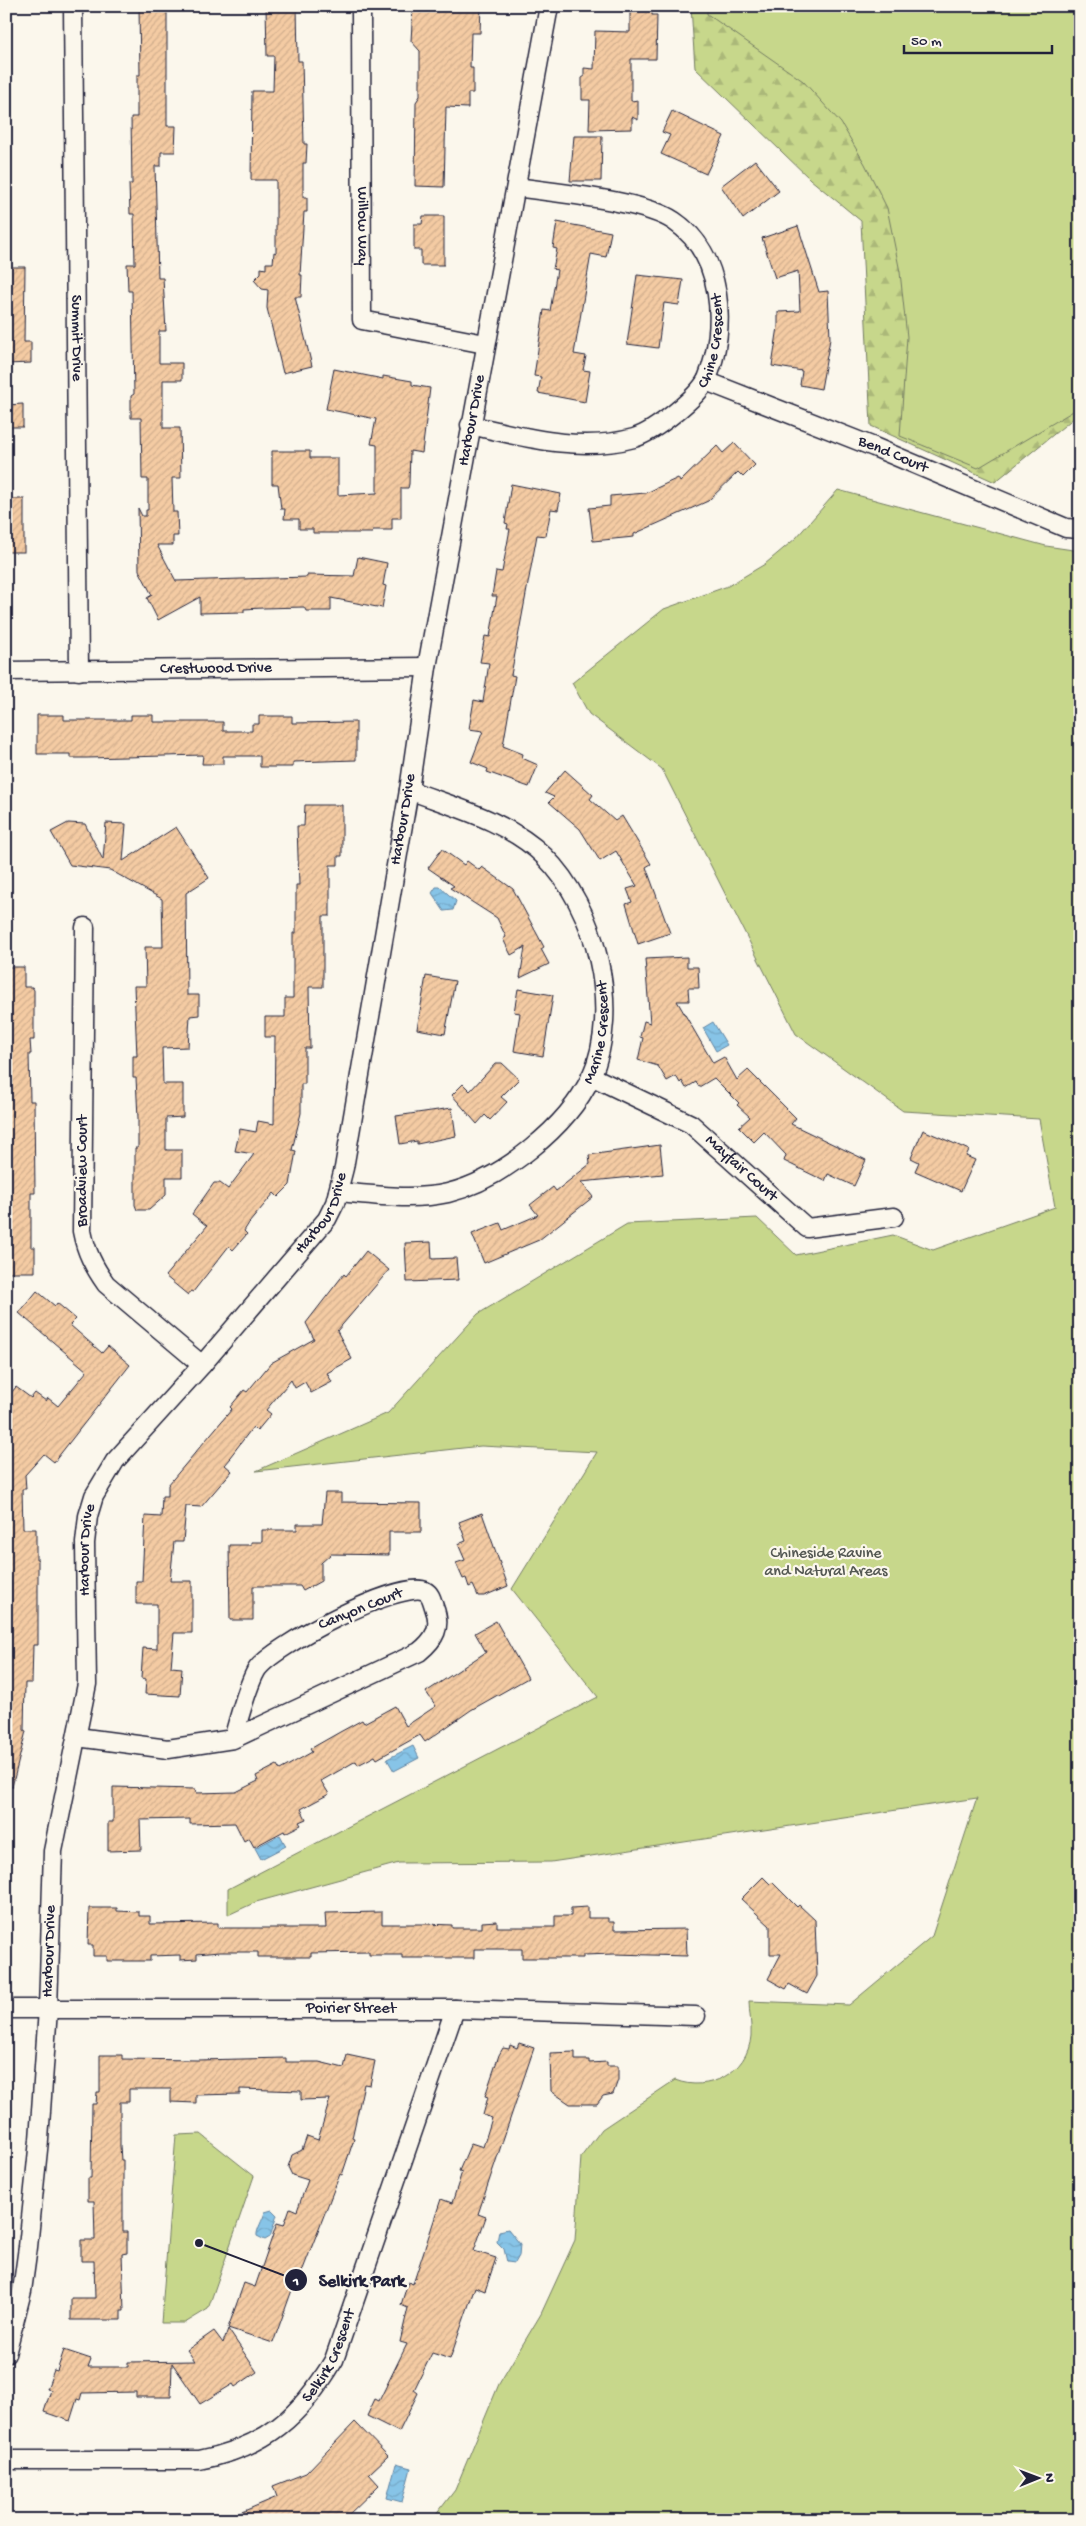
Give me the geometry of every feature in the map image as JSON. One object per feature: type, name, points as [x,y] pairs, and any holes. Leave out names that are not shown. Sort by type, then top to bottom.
[{"type":"street","name":"Summit Drive","points":[[73,6],[79,671]]},
{"type":"street","name":"Willow Way","points":[[361,6],[362,320],[485,344]]},
{"type":"street","name":"Harbour Drive","points":[[6,2354],[11,2321],[28,2247],[48,2009],[53,1851],[77,1737],[88,1667],[85,1543],[88,1516],[94,1496],[115,1461],[202,1365],[327,1219],[338,1192],[409,790],[427,667],[470,425],[549,6]]},
{"type":"street","name":"Chine Crescent","points":[[470,425],[524,437],[573,444],[617,442],[637,437],[652,430],[679,408],[706,380],[715,346],[719,313],[718,296],[706,256],[692,235],[673,220],[645,208],[516,187]]},
{"type":"street","name":"Bend Court","points":[[706,380],[874,447],[1066,528],[1080,529]]},
{"type":"street","name":"Crestwood Drive","points":[[6,671],[427,667]]},
{"type":"street","name":"Marine Crescent","points":[[338,1192],[398,1196],[447,1193],[478,1182],[515,1160],[546,1135],[580,1095],[591,1076],[602,1035],[603,997],[594,944],[575,897],[544,856],[514,834],[409,790]]},
{"type":"street","name":"Broadview Court","points":[[85,927],[82,1231],[86,1250],[96,1270],[106,1284],[202,1365]]},
{"type":"street","name":"Mayfair Court","points":[[591,1076],[691,1124],[807,1228],[894,1217]]},
{"type":"street","name":"Canyon Court","points":[[77,1737],[168,1749],[233,1739],[419,1652],[437,1632],[439,1622],[430,1596],[424,1590],[413,1589],[393,1594],[326,1622],[277,1650],[256,1670],[233,1739]]},
{"type":"street","name":"Poirier Street","points":[[6,2009],[455,2009],[696,2016]]},
{"type":"street","name":"Selkirk Crescent","points":[[6,2460],[199,2460],[228,2454],[253,2444],[280,2428],[299,2410],[334,2360],[455,2009]]},
{"type":"green space","points":[[691,6],[1080,6],[1080,413],[995,482],[871,426],[861,221],[810,179],[695,68]]},
{"type":"green space","points":[[707,6],[1080,6],[1080,407],[978,468],[900,436],[907,337],[900,272],[887,208],[865,164],[841,123],[803,81],[707,14]]},
{"type":"green space","name":"Chineside Ravine and Natural Areas","points":[[838,490],[1046,546],[1080,551],[1080,2520],[432,2520],[455,2490],[499,2384],[541,2314],[575,2240],[581,2157],[602,2129],[675,2080],[700,2084],[713,2082],[734,2070],[748,2049],[751,2036],[749,2001],[849,2005],[932,1936],[977,1798],[551,1862],[399,1863],[256,1902],[228,1915],[228,1889],[598,1697],[512,1589],[597,1452],[481,1446],[256,1471],[388,1413],[478,1314],[627,1224],[757,1218],[796,1255],[893,1235],[933,1250],[1055,1207],[1039,1119],[903,1111],[796,1034],[662,769],[589,714],[572,683],[664,609],[728,586],[765,564],[796,538]]},
{"type":"green space","points":[[201,2134],[254,2176],[208,2309],[185,2323],[161,2323],[176,2135]]},
{"type":"water","points":[[436,887],[440,887],[456,901],[453,910],[444,911],[432,893]]},
{"type":"water","points":[[713,1022],[727,1045],[716,1051],[703,1028]]},
{"type":"water","points":[[413,1746],[419,1758],[394,1771],[387,1759]]},
{"type":"water","points":[[280,1835],[286,1846],[261,1859],[255,1848]]},
{"type":"water","points":[[272,2210],[277,2215],[270,2237],[265,2240],[257,2236],[258,2231],[265,2212]]},
{"type":"water","points":[[508,2229],[520,2244],[519,2256],[515,2263],[507,2262],[504,2249],[497,2242],[499,2231]]},
{"type":"water","points":[[396,2464],[411,2468],[402,2502],[387,2498]]},
{"type":"building","points":[[139,6],[167,6],[167,126],[176,126],[175,152],[161,152],[161,166],[155,166],[158,278],[163,278],[166,331],[159,331],[159,363],[182,363],[182,380],[163,380],[163,428],[180,428],[181,478],[172,478],[173,512],[177,512],[178,536],[173,536],[173,545],[157,545],[176,581],[307,577],[307,575],[354,576],[358,557],[387,563],[383,585],[386,586],[382,608],[331,598],[331,611],[306,611],[304,607],[244,609],[244,612],[200,613],[200,597],[158,620],[147,598],[152,595],[139,570],[138,508],[142,516],[146,516],[146,510],[148,510],[148,479],[142,479],[141,418],[131,418],[131,396],[134,394],[132,291],[128,291],[127,264],[135,264],[134,214],[130,214],[129,184],[132,184],[131,117],[137,117],[137,75],[140,75]]},
{"type":"building","points":[[266,6],[297,6],[298,61],[302,61],[304,144],[307,144],[306,163],[303,163],[303,197],[307,197],[307,212],[304,212],[300,275],[302,275],[301,297],[295,297],[312,366],[283,373],[267,308],[268,290],[262,289],[254,280],[261,273],[261,268],[266,269],[266,263],[273,263],[274,252],[276,253],[276,180],[251,180],[252,91],[273,91],[274,56],[267,56]]},
{"type":"building","points":[[413,6],[481,6],[480,33],[471,33],[470,68],[473,68],[473,93],[468,93],[468,108],[446,107],[444,187],[415,186],[416,102],[420,96],[420,51],[411,41]]},
{"type":"building","points":[[630,6],[652,6],[652,15],[657,15],[656,59],[631,59],[631,101],[638,100],[638,120],[632,117],[632,129],[589,130],[590,100],[582,100],[582,77],[584,77],[584,68],[594,69],[595,31],[630,32]]},
{"type":"building","points":[[672,111],[724,136],[706,174],[661,154],[670,135],[662,132]]},
{"type":"building","points":[[574,136],[602,136],[601,181],[570,181]]},
{"type":"building","points":[[755,160],[779,191],[743,219],[721,186]]},
{"type":"building","points":[[423,216],[444,216],[444,265],[421,265],[421,250],[414,250],[414,224],[422,224]]},
{"type":"building","points":[[557,222],[611,232],[606,257],[591,254],[574,354],[586,356],[583,370],[590,371],[585,402],[538,393],[541,377],[534,376],[544,310],[550,311],[557,270],[553,269],[557,249],[553,248]]},
{"type":"building","points":[[798,226],[819,292],[828,291],[830,339],[821,389],[800,385],[802,371],[772,366],[778,327],[778,312],[800,311],[798,271],[775,278],[762,238]]},
{"type":"building","points":[[6,267],[25,267],[24,342],[31,342],[31,363],[6,364]]},
{"type":"building","points":[[637,275],[683,280],[679,305],[664,303],[658,348],[627,344]]},
{"type":"building","points":[[334,369],[383,379],[383,376],[412,381],[412,385],[430,388],[422,453],[410,451],[409,484],[408,488],[401,488],[401,518],[392,518],[392,530],[373,530],[372,533],[313,533],[313,529],[299,529],[299,519],[284,519],[285,509],[281,509],[278,484],[272,484],[272,451],[310,451],[310,458],[338,458],[338,495],[377,493],[377,445],[371,444],[376,419],[326,409]]},
{"type":"building","points":[[23,404],[23,427],[6,427],[6,405]]},
{"type":"building","points":[[734,443],[755,465],[743,477],[738,472],[708,501],[634,534],[634,537],[593,541],[589,508],[610,506],[610,496],[646,493],[678,478],[680,482],[717,446],[723,453]]},
{"type":"building","points":[[511,484],[561,494],[558,510],[551,509],[546,536],[537,535],[511,675],[515,676],[503,746],[523,754],[522,758],[538,765],[529,787],[487,772],[488,769],[471,762],[483,731],[469,729],[474,700],[483,702],[489,663],[480,662],[485,636],[490,637],[497,596],[492,596],[496,571],[502,572],[510,529],[507,529],[508,524],[505,523]]},
{"type":"building","points":[[6,499],[24,499],[24,552],[6,552]]},
{"type":"building","points":[[37,715],[64,715],[64,720],[131,720],[131,715],[153,715],[153,722],[223,722],[223,731],[252,731],[252,724],[259,724],[259,716],[292,716],[292,723],[356,722],[356,760],[293,762],[293,767],[260,767],[260,756],[223,756],[223,764],[202,764],[203,755],[70,758],[70,754],[37,754]]},
{"type":"building","points":[[565,770],[593,795],[590,799],[615,821],[622,816],[651,864],[646,867],[670,933],[638,944],[626,904],[632,902],[627,889],[637,886],[616,851],[600,861],[580,829],[549,802],[554,797],[545,793]]},
{"type":"building","points":[[305,805],[342,805],[342,856],[338,856],[338,865],[330,865],[330,916],[323,916],[323,987],[309,987],[310,1048],[305,1048],[305,1084],[301,1084],[301,1113],[292,1150],[296,1151],[290,1185],[278,1197],[274,1193],[249,1223],[244,1231],[247,1234],[233,1250],[229,1246],[193,1292],[191,1291],[188,1295],[165,1276],[207,1226],[192,1214],[214,1183],[220,1183],[228,1189],[254,1154],[235,1151],[240,1129],[256,1132],[258,1121],[274,1124],[275,1037],[265,1037],[265,1017],[285,1017],[285,998],[293,998],[293,933],[296,933],[296,885],[299,885],[297,826],[304,826]]},
{"type":"building","points":[[68,823],[85,824],[103,860],[106,823],[126,824],[123,861],[176,827],[209,878],[186,893],[187,995],[199,995],[199,1015],[190,1016],[188,1047],[162,1048],[163,1084],[183,1084],[183,1117],[166,1118],[166,1150],[182,1150],[182,1177],[166,1177],[166,1195],[149,1210],[137,1210],[135,1205],[135,1148],[138,1148],[138,1118],[136,1078],[133,1078],[133,1056],[137,1056],[134,986],[146,986],[145,947],[163,947],[162,899],[110,870],[70,865],[51,832]]},
{"type":"building","points":[[442,849],[464,865],[467,861],[479,870],[482,867],[513,889],[544,947],[541,949],[549,964],[520,978],[525,947],[511,955],[503,939],[506,937],[497,918],[450,888],[454,886],[428,868]]},
{"type":"building","points":[[687,957],[687,967],[698,967],[699,988],[688,988],[689,1001],[677,1001],[713,1063],[724,1057],[737,1080],[748,1070],[796,1118],[791,1124],[866,1160],[854,1186],[828,1174],[825,1181],[784,1161],[786,1155],[764,1132],[754,1142],[739,1127],[750,1117],[714,1078],[699,1087],[696,1082],[686,1088],[676,1076],[667,1081],[658,1066],[638,1060],[643,1038],[640,1037],[644,1021],[650,1023],[645,959]]},
{"type":"building","points":[[6,967],[24,967],[24,987],[32,987],[34,990],[34,1040],[30,1040],[31,1054],[29,1054],[30,1101],[34,1101],[35,1193],[31,1193],[31,1247],[35,1247],[35,1272],[6,1272]]},
{"type":"building","points":[[426,976],[455,981],[445,1034],[417,1029]]},
{"type":"building","points":[[518,989],[553,995],[543,1056],[514,1051],[520,1013],[514,1012]]},
{"type":"building","points":[[496,1063],[502,1063],[519,1079],[501,1097],[507,1102],[490,1120],[485,1115],[477,1124],[452,1095],[463,1084],[470,1091]]},
{"type":"building","points":[[452,1108],[456,1136],[417,1144],[417,1141],[400,1144],[396,1116]]},
{"type":"building","points":[[923,1130],[969,1150],[966,1156],[975,1160],[961,1191],[915,1171],[919,1162],[911,1158]]},
{"type":"building","points":[[660,1145],[663,1174],[581,1182],[593,1197],[539,1240],[484,1263],[472,1234],[500,1223],[503,1230],[538,1215],[530,1205],[553,1187],[556,1191],[590,1164],[589,1155]]},
{"type":"building","points":[[431,1242],[432,1259],[456,1258],[458,1280],[407,1282],[405,1243]]},
{"type":"building","points":[[366,1251],[389,1270],[337,1331],[352,1359],[327,1373],[332,1382],[311,1393],[305,1382],[295,1388],[291,1380],[266,1410],[271,1414],[257,1431],[253,1427],[230,1457],[225,1465],[232,1471],[201,1507],[186,1506],[183,1542],[174,1542],[170,1581],[192,1581],[192,1633],[174,1633],[171,1667],[182,1668],[180,1696],[145,1694],[146,1679],[141,1678],[143,1648],[157,1649],[157,1604],[136,1604],[136,1581],[142,1581],[145,1516],[161,1517],[162,1496],[168,1496],[168,1485],[232,1409],[230,1407],[244,1390],[247,1392],[271,1363],[314,1339],[306,1323],[344,1274],[346,1276]]},
{"type":"building","points":[[37,1291],[55,1306],[57,1303],[76,1319],[70,1325],[102,1353],[108,1346],[130,1365],[54,1462],[44,1454],[25,1475],[26,1489],[22,1489],[23,1529],[36,1529],[38,1645],[33,1645],[32,1683],[25,1683],[24,1730],[26,1731],[12,1787],[6,1786],[6,1657],[11,1657],[11,1581],[8,1581],[6,1399],[16,1387],[31,1398],[35,1393],[46,1401],[48,1398],[58,1406],[87,1371],[19,1313]]},
{"type":"building","points":[[325,1493],[341,1493],[341,1502],[421,1503],[421,1532],[389,1532],[389,1555],[331,1554],[321,1563],[321,1581],[303,1591],[300,1586],[253,1586],[253,1620],[230,1620],[229,1545],[251,1545],[251,1542],[262,1542],[262,1530],[297,1530],[297,1524],[322,1524]]},
{"type":"building","points":[[482,1513],[508,1586],[484,1596],[478,1596],[473,1585],[469,1587],[466,1578],[463,1579],[456,1563],[465,1560],[458,1544],[466,1541],[459,1522]]},
{"type":"building","points":[[496,1621],[528,1678],[471,1710],[425,1742],[420,1735],[377,1759],[375,1756],[358,1765],[356,1761],[321,1781],[329,1794],[301,1809],[306,1819],[299,1822],[301,1825],[285,1833],[284,1831],[254,1847],[249,1838],[244,1841],[235,1823],[190,1824],[190,1819],[140,1820],[141,1850],[108,1851],[108,1822],[113,1822],[113,1787],[195,1789],[196,1793],[236,1792],[258,1781],[256,1776],[277,1765],[280,1770],[312,1752],[310,1749],[340,1732],[362,1720],[364,1723],[395,1706],[406,1726],[436,1706],[426,1692],[486,1652],[475,1633]]},
{"type":"building","points":[[763,1877],[770,1884],[772,1882],[797,1907],[799,1905],[815,1920],[817,1976],[807,1994],[789,1984],[786,1989],[768,1979],[781,1954],[770,1954],[770,1926],[741,1899]]},
{"type":"building","points":[[588,1907],[588,1918],[608,1918],[608,1922],[614,1922],[614,1930],[686,1929],[687,1956],[614,1954],[583,1955],[583,1958],[522,1958],[522,1949],[474,1949],[474,1958],[402,1958],[402,1955],[369,1955],[369,1952],[311,1953],[311,1957],[258,1957],[258,1952],[219,1952],[197,1954],[197,1959],[180,1960],[180,1955],[150,1956],[150,1961],[107,1961],[107,1956],[93,1956],[93,1945],[88,1945],[89,1908],[117,1908],[117,1911],[139,1912],[139,1916],[150,1916],[150,1924],[218,1923],[218,1928],[326,1928],[325,1913],[382,1912],[382,1924],[452,1925],[452,1928],[482,1928],[482,1922],[497,1921],[497,1927],[555,1927],[555,1916],[571,1916],[571,1908]]},
{"type":"building","points":[[519,2043],[534,2048],[478,2214],[486,2217],[474,2251],[496,2258],[485,2291],[475,2287],[450,2359],[432,2353],[414,2390],[418,2393],[399,2432],[367,2416],[375,2399],[379,2401],[407,2344],[400,2342],[408,2308],[401,2305],[408,2282],[413,2284],[441,2199],[452,2203],[462,2172],[459,2171],[471,2143],[483,2147],[492,2118],[483,2115],[488,2097],[485,2096],[499,2055],[503,2048],[509,2049],[510,2045],[517,2048]]},
{"type":"building","points":[[575,2052],[575,2060],[589,2060],[589,2063],[607,2062],[607,2066],[618,2066],[618,2080],[613,2094],[603,2096],[597,2104],[570,2104],[551,2091],[550,2053]]},
{"type":"building","points":[[100,2055],[122,2055],[122,2059],[286,2058],[286,2062],[319,2062],[344,2068],[347,2055],[375,2061],[370,2085],[364,2084],[352,2138],[354,2139],[342,2175],[340,2174],[300,2277],[297,2276],[273,2343],[228,2328],[244,2283],[255,2287],[277,2223],[284,2225],[290,2208],[297,2211],[308,2180],[292,2175],[288,2167],[292,2155],[302,2150],[307,2136],[318,2140],[330,2099],[301,2100],[301,2091],[240,2089],[240,2094],[196,2095],[196,2103],[171,2102],[171,2089],[129,2089],[129,2102],[120,2102],[120,2147],[121,2160],[123,2160],[123,2232],[127,2232],[127,2253],[122,2254],[124,2311],[121,2311],[121,2320],[71,2320],[71,2298],[95,2298],[94,2261],[81,2261],[81,2240],[95,2240],[94,2201],[88,2201],[88,2178],[91,2178],[92,2104],[96,2104],[97,2092],[100,2092]]},
{"type":"building","points":[[228,2329],[257,2372],[235,2387],[233,2384],[200,2404],[172,2363],[171,2397],[136,2397],[136,2392],[82,2393],[80,2400],[77,2399],[70,2421],[44,2412],[51,2390],[47,2389],[54,2370],[57,2371],[64,2350],[91,2359],[88,2367],[128,2367],[128,2362],[195,2361],[187,2350],[214,2331],[223,2343]]},
{"type":"building","points":[[355,2422],[388,2456],[369,2474],[379,2485],[343,2520],[223,2520],[277,2497],[273,2486],[306,2473]]},
{"type":"place","name":"Selkirk Park","points":[[199,2243]]}]
